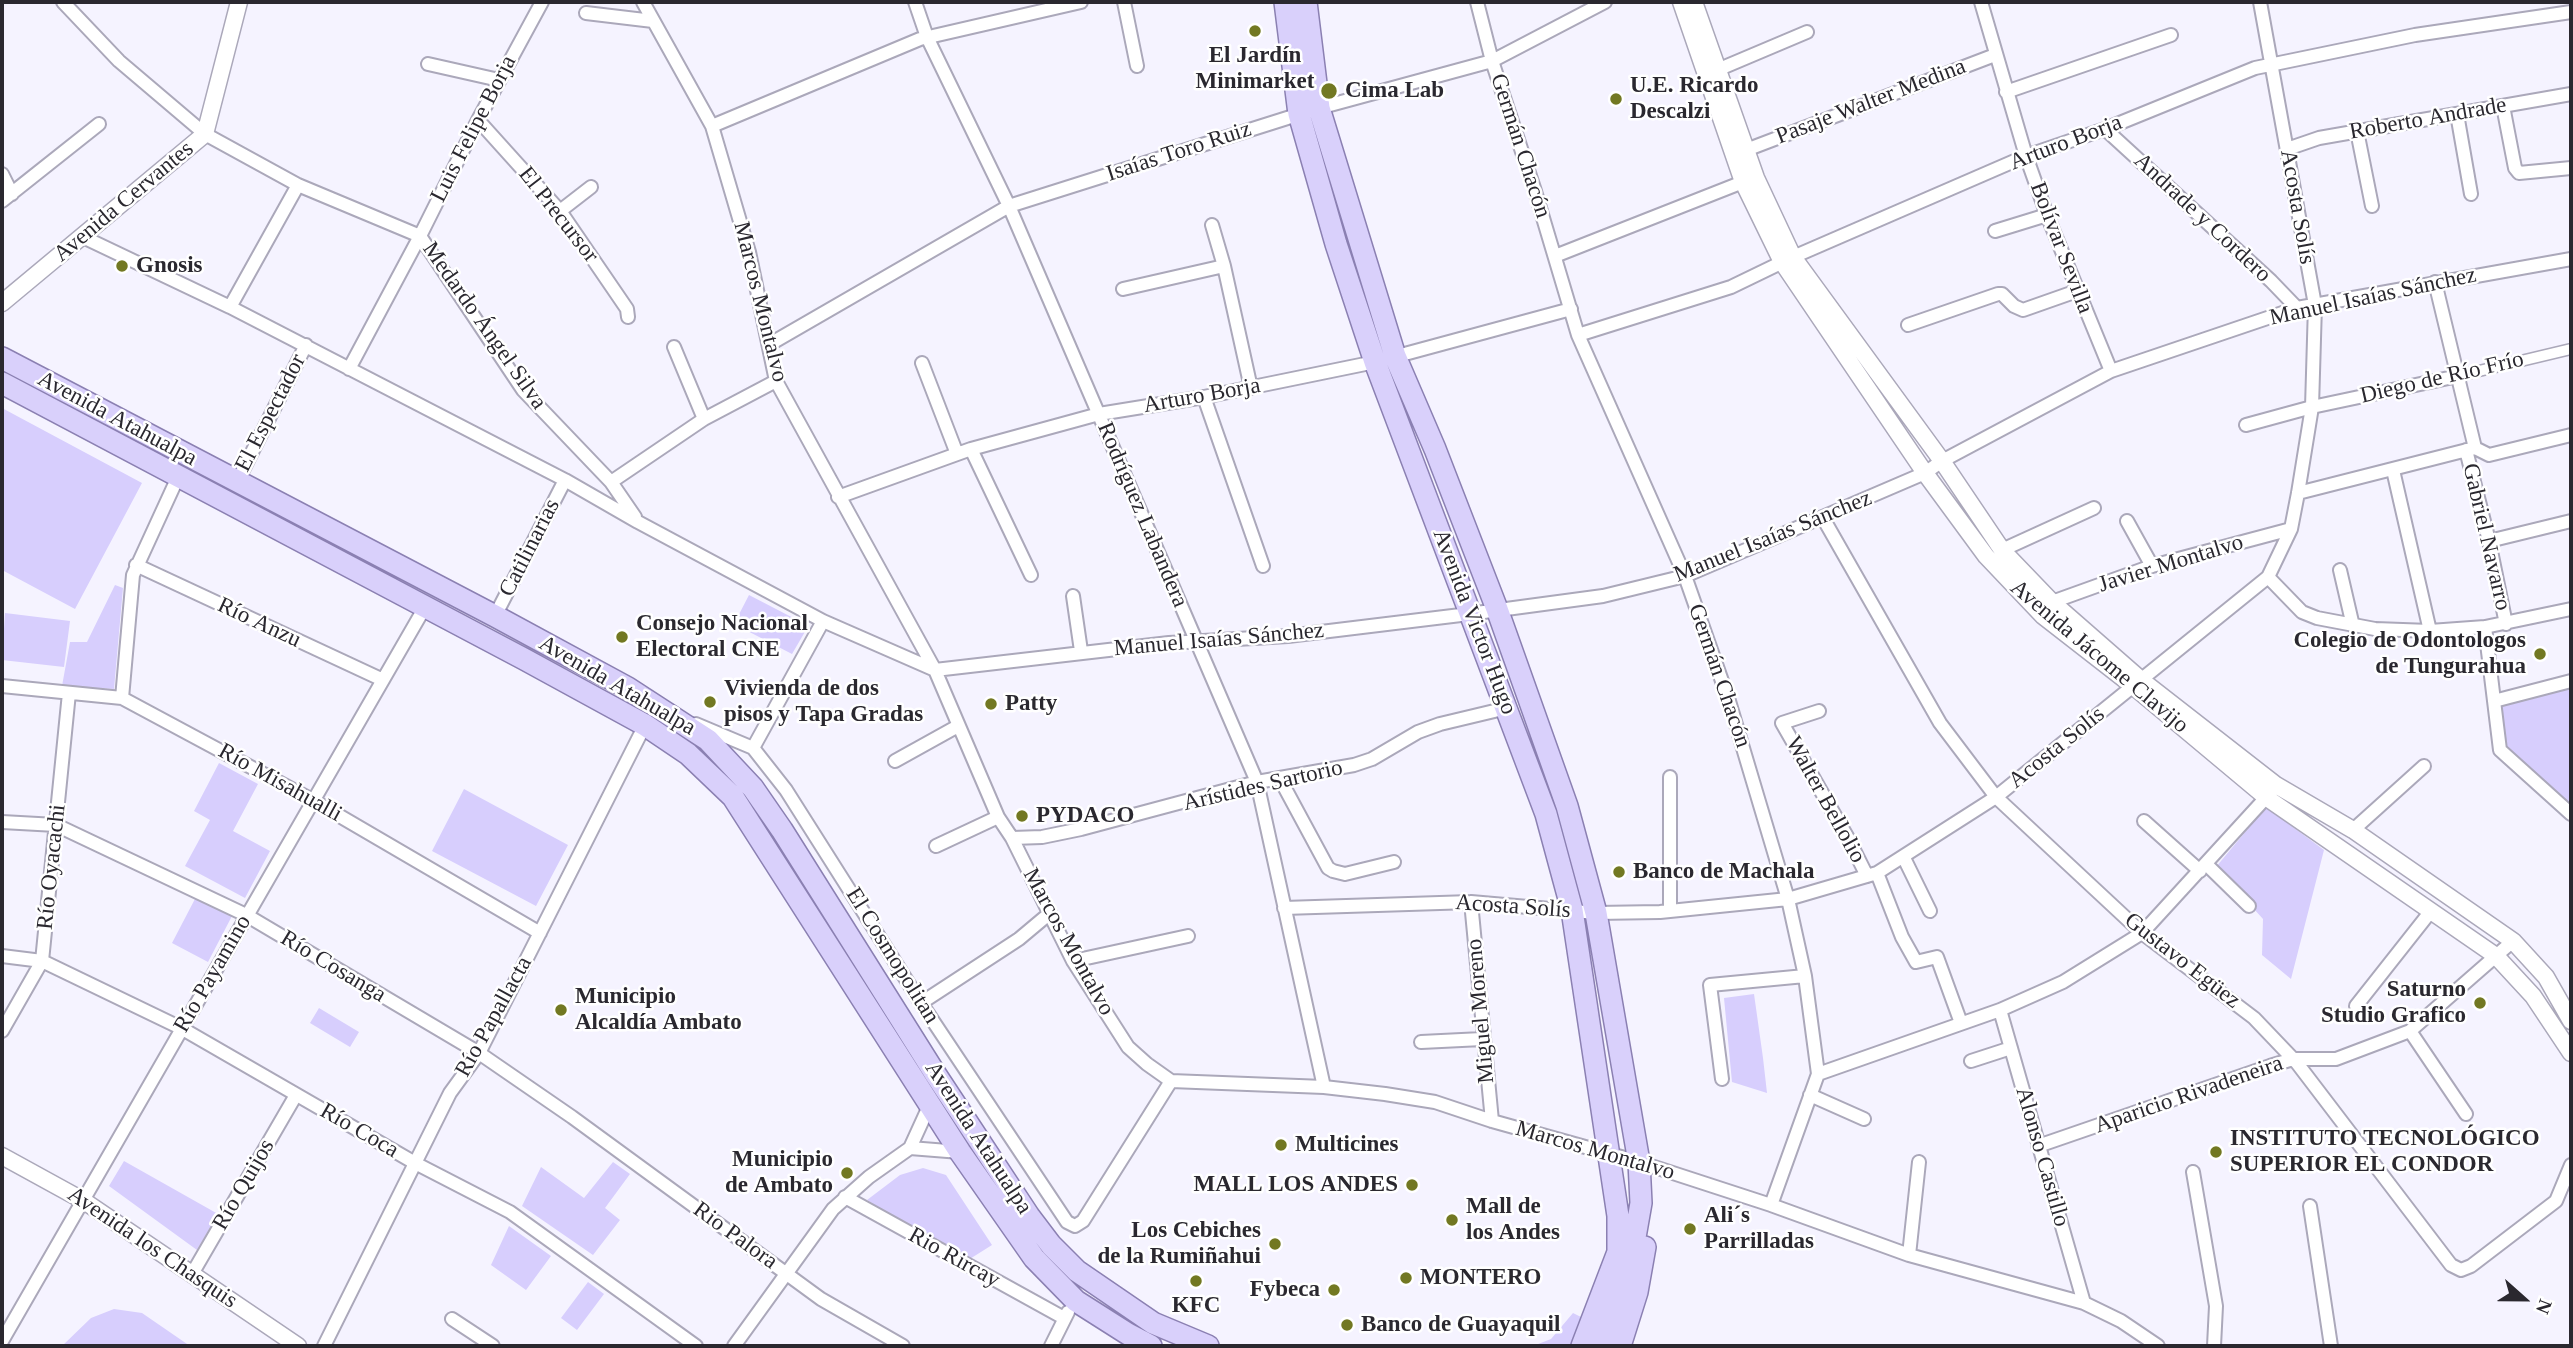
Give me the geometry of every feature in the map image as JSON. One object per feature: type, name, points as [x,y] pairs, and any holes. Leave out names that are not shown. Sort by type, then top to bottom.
[{"type":"main road","name":"Avenida Victor Hugo","points":[[1285,2],[1336,244],[1385,359],[1469,614],[1546,814],[1573,910],[1619,1216],[1618,1252],[1622,1284]]},
{"type":"main road","name":"Avenida Victor Hugo","points":[[1306,2],[1309,111]]},
{"type":"main road","name":"Avenida Atahualpa","points":[[2,358],[495,616],[628,688],[708,740],[753,788],[936,1075],[1029,1216],[1059,1254],[1112,1297],[1153,1323],[1208,1346]]},
{"type":"main road","name":"Avenida Victor Hugo","points":[[1385,359],[1436,449],[1497,609],[1567,806],[1596,913],[1639,1162],[1640,1209],[1645,1240],[1644,1261],[1637,1292],[1620,1346]]},
{"type":"main road","name":"Avenida Atahualpa","points":[[2,383],[645,724],[688,754],[733,797],[960,1152],[1070,1309],[1151,1346]]},
{"type":"main road","name":"Avenida Victor Hugo","points":[[1588,1346],[1622,1284],[1631,1260],[1640,1209]]},
{"type":"main road","name":"Avenida Victor Hugo","points":[[1588,1346],[1618,1252]]},
{"type":"street","name":"Medardo Ángel Silva","points":[[63,2],[119,61],[205,134],[298,185],[420,236],[523,390],[611,482],[638,522]]},
{"type":"street","name":"Avenida Cervantes","points":[[2,303],[205,134],[239,2]]},
{"type":"street","name":"Luis Felipe Borja","points":[[349,369],[542,2]]},
{"type":"street","name":"Marcos Montalvo","points":[[643,2],[712,126],[750,252],[776,381],[935,670],[998,817],[1012,838],[1073,961],[1128,1048],[1171,1081],[1324,1087],[1435,1102],[1492,1121],[1639,1162],[1771,1205],[1909,1255],[2084,1303],[2121,1321],[2158,1346]]},
{"type":"street","name":"Rodríguez Labandera","points":[[915,2],[928,37],[1009,206],[1257,782],[1324,1087]]},
{"type":"street","points":[[712,126],[928,37],[1081,2]]},
{"type":"street","points":[[1124,2],[1137,66]]},
{"type":"street","name":"Germán Chacón","points":[[1477,2],[1492,61],[1578,335],[1685,576],[1729,701],[1788,899],[1805,976],[1818,1074],[1771,1205]]},
{"type":"street","name":"Isaías Toro Ruiz","points":[[770,344],[1009,206],[1309,111],[1492,61],[1605,2]]},
{"type":"street","name":"Avenida Jácome Clavijo","points":[[1681,2],[1746,150],[1788,259],[1941,461],[2002,550],[2137,683]]},
{"type":"street","name":"Avenida Jácome Clavijo","points":[[1694,2],[1743,182],[1788,259],[1925,473],[1986,556],[2043,616],[2137,683],[2271,791],[2431,911],[2496,956],[2533,996],[2571,1053]]},
{"type":"street","name":"Bolívar Sevilla","points":[[1981,2],[2026,156],[2111,372]]},
{"type":"street","name":"Acosta Solís","points":[[1284,908],[1471,902],[1596,913],[1670,911],[1788,899],[1872,874],[1904,858],[1996,797],[2268,577],[2291,529],[2298,493],[2312,407],[2315,304],[2260,2]]},
{"type":"street","name":"Arturo Borja","points":[[1578,335],[1731,287],[1788,259],[2026,156],[2105,129],[2255,68],[2415,35],[2571,12]]},
{"type":"street","points":[[586,13],[653,21]]},
{"type":"street","points":[[1712,72],[1807,32]]},
{"type":"street","points":[[2006,92],[2171,35]]},
{"type":"street","name":"Pasaje Walter Medina","points":[[1746,150],[1995,55]]},
{"type":"street","points":[[428,64],[499,80]]},
{"type":"street","name":"Roberto Andrade","points":[[2287,149],[2319,138],[2571,94]]},
{"type":"street","points":[[2503,106],[2515,168],[2519,173],[2571,167]]},
{"type":"street","points":[[2457,114],[2471,194]]},
{"type":"street","name":"El Precursor","points":[[478,120],[560,211],[626,309],[628,317]]},
{"type":"street","points":[[2,174],[7,197],[99,124]]},
{"type":"street","name":"Andrade y Cordero","points":[[2105,129],[2297,308]]},
{"type":"street","points":[[2357,131],[2372,206]]},
{"type":"street","points":[[1555,257],[1743,182]]},
{"type":"street","points":[[230,307],[298,185]]},
{"type":"street","points":[[560,211],[591,187]]},
{"type":"street","points":[[1995,232],[2047,215]]},
{"type":"street","points":[[1212,225],[1251,388]]},
{"type":"street","points":[[83,237],[306,345],[565,480],[823,621],[935,670]]},
{"type":"street","name":"Manuel Isaías Sánchez","points":[[935,670],[1081,651],[1288,636],[1469,614],[1604,596],[1685,576],[1925,473],[1941,461],[2111,372],[2297,308],[2571,259]]},
{"type":"street","points":[[1123,289],[1224,267]]},
{"type":"street","name":"Gabriel Navarro","points":[[2435,282],[2458,376],[2506,624]]},
{"type":"street","points":[[1908,325],[1998,294],[2002,294],[2014,306],[2023,310],[2077,291]]},
{"type":"street","name":"Arturo Borja","points":[[838,497],[971,449],[1099,414],[1251,388],[1385,359],[1571,309]]},
{"type":"street","name":"El Espectador","points":[[237,482],[306,345]]},
{"type":"street","points":[[674,346],[704,419]]},
{"type":"street","name":"Diego de Río Frío","points":[[2246,425],[2312,407],[2571,349]]},
{"type":"street","points":[[922,363],[957,454]]},
{"type":"street","points":[[611,482],[704,419],[776,381]]},
{"type":"street","points":[[1204,397],[1263,566]]},
{"type":"street","points":[[2298,493],[2470,449],[2489,455],[2571,435]]},
{"type":"street","points":[[971,449],[1031,575]]},
{"type":"street","points":[[2393,470],[2430,631]]},
{"type":"street","points":[[122,698],[133,575],[178,477]]},
{"type":"street","name":"Catilinarias","points":[[495,616],[565,480]]},
{"type":"street","points":[[2002,550],[2094,508]]},
{"type":"street","name":"Gustavo Egüez","points":[[1823,518],[1940,723],[1996,797],[2142,933],[2254,1018],[2293,1059],[2451,1265],[2461,1270],[2471,1266],[2556,1202],[2571,1164]]},
{"type":"street","points":[[2127,521],[2152,565]]},
{"type":"street","points":[[2489,541],[2571,521]]},
{"type":"street","name":"Javier Montalvo","points":[[2052,602],[2152,565],[2291,529]]},
{"type":"street","name":"Río Anzu","points":[[136,565],[383,680]]},
{"type":"street","points":[[2340,570],[2353,626]]},
{"type":"street","points":[[2268,577],[2302,612],[2317,618],[2375,629],[2430,631],[2485,627],[2571,609]]},
{"type":"street","points":[[1073,596],[1081,651]]},
{"type":"street","name":"Río Payamino","points":[[3,1336],[84,1201],[425,607]]},
{"type":"street","points":[[676,718],[688,720],[753,748],[823,621]]},
{"type":"street","points":[[2485,627],[2500,750],[2571,814]]},
{"type":"street","points":[[2494,701],[2571,681]]},
{"type":"street","name":"Río Misahualli","points":[[2,686],[122,698],[314,801],[540,933]]},
{"type":"street","name":"Río Oyacachi","points":[[2,1031],[42,961],[69,693]]},
{"type":"street","name":"Arístides Sartorio","points":[[1012,838],[1042,837],[1082,829],[1257,782],[1354,765],[1372,759],[1429,728],[1507,708]]},
{"type":"street","name":"Walter Bellolio","points":[[1819,711],[1782,723],[1849,840],[1872,874],[1916,962],[1937,957],[1961,1023]]},
{"type":"street","name":"Río Papallacta","points":[[324,1346],[450,1093],[479,1053],[645,724]]},
{"type":"street","points":[[895,761],[958,726]]},
{"type":"street","name":"El Cosmopolitan","points":[[753,748],[793,800],[921,1003],[1067,1223],[1075,1226],[1083,1221],[1171,1081]]},
{"type":"street","points":[[2353,830],[2424,766]]},
{"type":"street","points":[[1670,777],[1670,911]]},
{"type":"street","points":[[1279,779],[1333,871],[1345,874],[1394,862]]},
{"type":"street","points":[[1818,1074],[2000,1010],[2063,982],[2142,933],[2271,791]]},
{"type":"street","name":"Avenida Jácome Clavijo","points":[[2271,791],[2353,830],[2513,941],[2546,977],[2571,1021]]},
{"type":"street","points":[[936,846],[998,817]]},
{"type":"street","points":[[2144,821],[2249,906]]},
{"type":"street","name":"Río Cosanga","points":[[2,822],[56,825],[246,915],[479,1053],[572,1117]]},
{"type":"street","points":[[1904,858],[1930,911]]},
{"type":"street","name":"Miguel Moreno","points":[[1471,902],[1482,1039],[1492,1121]]},
{"type":"street","points":[[2356,1006],[2431,911]]},
{"type":"street","points":[[921,1003],[1019,939],[1050,913]]},
{"type":"street","points":[[1073,961],[1188,936]]},
{"type":"street","name":"Aparicio Rivadeneira","points":[[2038,1146],[2293,1059],[2336,1059],[2410,1031],[2513,941]]},
{"type":"street","name":"Río Coca","points":[[2,956],[42,961],[181,1028],[415,1163],[510,1212],[696,1346]]},
{"type":"street","points":[[1722,1079],[1710,985],[1805,976]]},
{"type":"street","name":"Alonso Castillo","points":[[2000,1010],[2084,1303]]},
{"type":"street","points":[[2410,1031],[2466,1114]]},
{"type":"street","points":[[1421,1042],[1482,1039]]},
{"type":"street","points":[[1970,1061],[2011,1048]]},
{"type":"street","points":[[734,1346],[818,1228],[845,1197],[911,1149],[931,1105],[936,1075]]},
{"type":"street","name":"Río Quijos","points":[[192,1274],[296,1095]]},
{"type":"street","points":[[1810,1095],[1864,1119]]},
{"type":"street","name":"Rio Palora","points":[[572,1117],[821,1299],[903,1346]]},
{"type":"street","points":[[911,1149],[960,1152]]},
{"type":"street","name":"Avenida los Chasquis","points":[[2,1156],[84,1201],[298,1346]]},
{"type":"street","points":[[1909,1255],[1919,1163]]},
{"type":"street","points":[[2193,1172],[2216,1306],[2214,1346]]},
{"type":"street","name":"Rio Rircay","points":[[845,1197],[1070,1309]]},
{"type":"street","points":[[2310,1206],[2331,1346]]},
{"type":"street","points":[[1051,1346],[1070,1309]]},
{"type":"street","points":[[452,1319],[492,1346]]},
{"type":"shaded area","points":[[2,408],[142,483],[75,609],[2,570]]},
{"type":"shaded area","points":[[115,585],[123,588],[114,689],[62,686],[70,642],[87,642]]},
{"type":"shaded area","points":[[749,595],[803,623],[806,630],[792,654],[734,624]]},
{"type":"shaded area","points":[[5,613],[70,621],[64,667],[2,660]]},
{"type":"shaded area","points":[[2571,685],[2571,806],[2506,746],[2499,705]]},
{"type":"shaded area","points":[[219,763],[258,784],[233,831],[270,851],[245,898],[185,866],[210,820],[194,811]]},
{"type":"shaded area","points":[[464,789],[568,845],[536,906],[432,851]]},
{"type":"shaded area","points":[[2266,807],[2324,850],[2291,979],[2262,955],[2263,919],[2216,867]]},
{"type":"shaded area","points":[[196,897],[232,916],[208,962],[172,943]]},
{"type":"shaded area","points":[[1754,994],[1767,1093],[1732,1082],[1724,998]]},
{"type":"shaded area","points":[[319,1008],[359,1032],[350,1047],[310,1023]]},
{"type":"shaded area","points":[[124,1161],[218,1214],[197,1250],[109,1186]]},
{"type":"shaded area","points":[[613,1162],[630,1174],[605,1208],[620,1220],[593,1255],[522,1206],[541,1167],[584,1198]]},
{"type":"shaded area","points":[[923,1168],[946,1175],[992,1245],[965,1262],[867,1200],[900,1175]]},
{"type":"shaded area","points":[[509,1226],[551,1256],[526,1290],[491,1265]]},
{"type":"shaded area","points":[[588,1282],[604,1294],[577,1330],[561,1318]]},
{"type":"shaded area","points":[[114,1309],[142,1313],[190,1346],[62,1346],[91,1318]]},
{"type":"shaded area","points":[[1573,1313],[1587,1320],[1570,1346],[1533,1346],[1551,1339]]},
{"type":"place","name":"El Jardín Minimarket","points":[[1255,31]]},
{"type":"place","name":"Cima Lab","points":[[1329,91]]},
{"type":"place","name":"U.E. Ricardo Descalzi","points":[[1616,99]]},
{"type":"place","name":"Gnosis","points":[[122,266]]},
{"type":"place","name":"Consejo Nacional Electoral CNE","points":[[622,637]]},
{"type":"place","name":"Colegio de Odontologos de Tungurahua","points":[[2540,654]]},
{"type":"place","name":"Vivienda de dos pisos y Tapa Gradas","points":[[710,702]]},
{"type":"place","name":"Patty","points":[[991,704]]},
{"type":"place","name":"PYDACO","points":[[1022,816]]},
{"type":"place","name":"Banco de Machala","points":[[1619,872]]},
{"type":"place","name":"Saturno Studio Grafico","points":[[2480,1003]]},
{"type":"place","name":"Municipio Alcaldía Ambato","points":[[561,1010]]},
{"type":"place","name":"Multicines","points":[[1281,1145]]},
{"type":"place","name":"INSTITUTO TECNOLÓGICO SUPERIOR EL CONDOR","points":[[2216,1152]]},
{"type":"place","name":"Municipio de Ambato","points":[[847,1173]]},
{"type":"place","name":"MALL LOS ANDES","points":[[1412,1185]]},
{"type":"place","name":"Mall de los Andes","points":[[1452,1220]]},
{"type":"place","name":"Ali´s Parrilladas","points":[[1690,1229]]},
{"type":"place","name":"Los Cebiches de la Rumiñahui","points":[[1275,1244]]},
{"type":"place","name":"MONTERO","points":[[1406,1278]]},
{"type":"place","name":"KFC","points":[[1196,1281]]},
{"type":"place","name":"Fybeca","points":[[1334,1290]]},
{"type":"place","name":"Banco de Guayaquil","points":[[1347,1325]]}]
